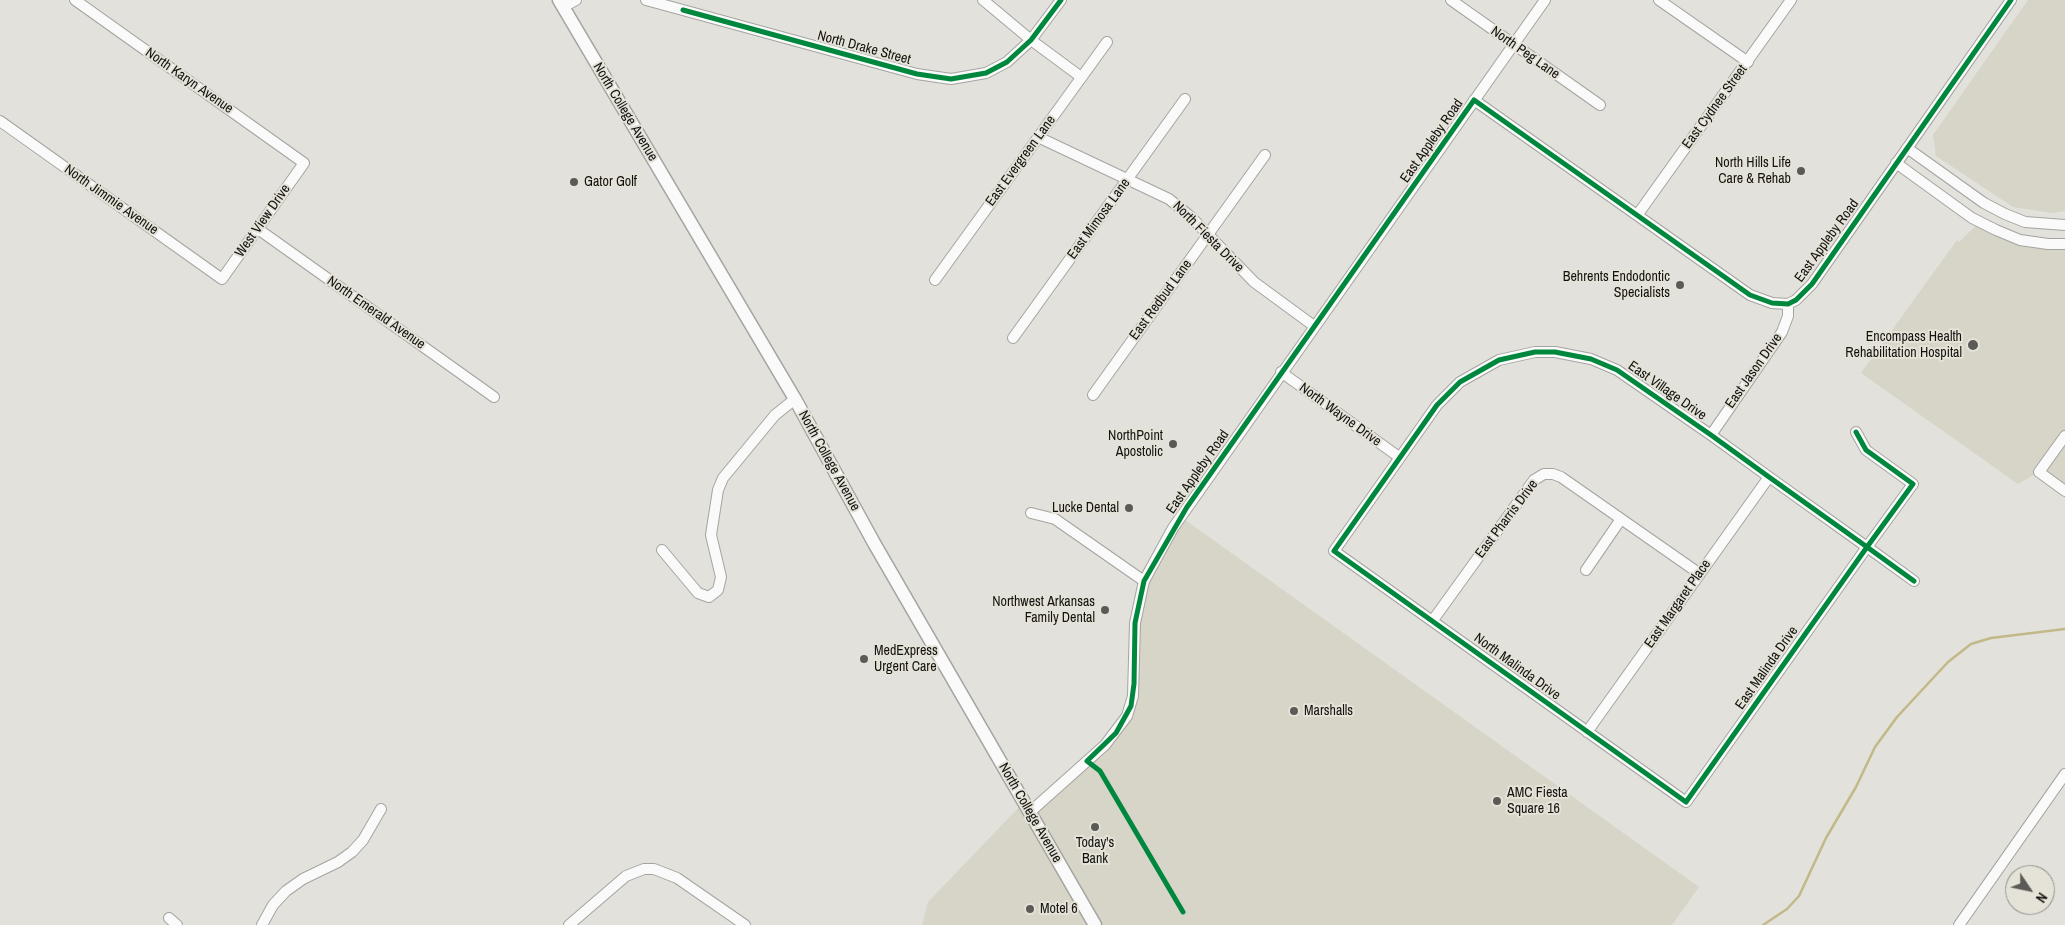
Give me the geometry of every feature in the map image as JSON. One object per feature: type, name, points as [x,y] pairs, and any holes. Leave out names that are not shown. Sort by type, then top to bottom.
[{"type":"main road","name":"North College Avenue","points":[[561,4],[795,399],[874,543],[1095,925]]},
{"type":"street","name":"North Karyn Avenue","points":[[75,0],[304,163]]},
{"type":"street","points":[[561,4],[576,0]]},
{"type":"street","name":"North Drake Street","points":[[646,0],[917,74],[942,79],[962,78],[986,73],[1007,62],[1031,40],[1061,0]]},
{"type":"street","points":[[983,0],[1031,40],[1081,77]]},
{"type":"street","name":"North Peg Lane","points":[[1451,0],[1600,105]]},
{"type":"street","points":[[1474,100],[1545,0]]},
{"type":"street","points":[[1659,0],[1748,62]]},
{"type":"street","name":"East Cydnee Street","points":[[1638,214],[1791,0]]},
{"type":"street","name":"East Appleby Road","points":[[1030,812],[1105,745],[1127,716],[1133,696],[1135,623],[1144,581],[1179,520],[1281,372],[1474,100],[1638,214],[1750,295],[1772,303],[1788,304],[1796,300],[1812,284],[2011,0]]},
{"type":"street","name":"East Evergreen Lane","points":[[935,280],[1106,42]]},
{"type":"street","name":"East Mimosa Lane","points":[[1013,338],[1185,100]]},
{"type":"street","name":"North Jimmie Avenue","points":[[0,121],[222,279]]},
{"type":"street","name":"North Fiesta Drive","points":[[1038,137],[1157,192],[1179,206],[1254,282],[1314,326]]},
{"type":"street","points":[[1907,148],[1984,203],[2005,214],[2025,222],[2065,225]]},
{"type":"street","name":"East Redbud Lane","points":[[1093,395],[1265,155]]},
{"type":"street","name":"West View Drive","points":[[222,279],[304,163]]},
{"type":"street","points":[[1896,163],[1972,218],[1996,230],[2020,240],[2048,244],[2065,244]]},
{"type":"street","name":"North Emerald Avenue","points":[[258,229],[494,397]]},
{"type":"street","name":"East Jason Drive","points":[[1710,435],[1782,332],[1788,316],[1788,304]]},
{"type":"street","name":"East Village Drive","points":[[1334,551],[1437,405],[1460,382],[1499,360],[1535,352],[1572,354],[1604,364],[1629,378],[1914,581]]},
{"type":"street","name":"North Wayne Drive","points":[[1281,372],[1399,457]]},
{"type":"street","points":[[662,550],[698,593],[709,597],[718,590],[721,577],[712,535],[718,490],[723,478],[776,415],[795,399]]},
{"type":"street","name":"East Malinda Drive","points":[[1686,802],[1914,484],[1866,450],[1856,432]]},
{"type":"street","points":[[2065,436],[2039,472],[2065,491]]},
{"type":"street","name":"East Pharris Drive","points":[[1433,620],[1534,480],[1544,474],[1560,476],[1700,574]]},
{"type":"street","name":"East Margaret Place","points":[[1587,732],[1768,477]]},
{"type":"street","points":[[1031,513],[1055,519],[1144,581]]},
{"type":"street","points":[[1586,570],[1621,519]]},
{"type":"street","name":"North Malinda Drive","points":[[1334,551],[1686,802]]},
{"type":"street","points":[[1959,925],[2065,774]]},
{"type":"street","points":[[262,925],[273,906],[286,891],[303,879],[338,862],[352,852],[363,840],[381,809]]},
{"type":"street","points":[[569,925],[626,876],[654,869],[677,878],[745,925]]},
{"type":"shaded area","points":[[2028,0],[2065,0],[2065,211],[2052,213],[2013,207],[1936,156],[1933,135]]},
{"type":"shaded area","name":"Encompass Health Rehabilitation Hospital","points":[[1980,222],[1996,231],[2065,244],[2065,491],[2039,472],[2018,484],[1861,373],[1957,240],[1959,242]]},
{"type":"shaded area","points":[[1181,517],[1699,887],[1672,925],[922,925],[928,902],[1024,802],[1030,812],[1105,745],[1127,716],[1144,581]]},
{"type":"waterway","points":[[1763,925],[1787,909],[1799,896],[1826,838],[1856,787],[1875,747],[1897,717],[1948,662],[1971,644],[1991,638],[2065,629]]},
{"type":"cycle path","points":[[683,10],[917,74],[951,79],[986,73],[1007,62],[1031,40],[1061,0]]},
{"type":"cycle path","points":[[1183,912],[1100,771],[1087,761],[1116,733],[1131,706],[1134,684],[1135,623],[1144,581],[1187,507],[1474,100],[1750,295],[1772,303],[1788,304],[1796,300],[1812,284],[2011,0]]},
{"type":"cycle path","points":[[1856,432],[1866,450],[1913,484],[1867,547],[1686,802],[1334,551],[1437,405],[1460,382],[1499,360],[1535,352],[1555,352],[1591,359],[1617,370],[1711,435],[1769,477],[1867,547],[1914,581]]},
{"type":"place","name":"North Hills Life Care & Rehab","points":[[1801,171]]},
{"type":"place","name":"Gator Golf","points":[[574,182]]},
{"type":"place","name":"Behrents Endodontic Specialists","points":[[1680,285]]},
{"type":"place","name":"Encompass Health Rehabilitation Hospital","points":[[1973,345]]},
{"type":"place","name":"NorthPoint Apostolic","points":[[1173,444]]},
{"type":"place","name":"Lucke Dental","points":[[1129,508]]},
{"type":"place","name":"Northwest Arkansas Family Dental","points":[[1105,610]]},
{"type":"place","name":"MedExpress Urgent Care","points":[[864,659]]},
{"type":"place","name":"Marshalls","points":[[1294,711]]},
{"type":"place","name":"AMC Fiesta Square 16","points":[[1497,801]]},
{"type":"place","name":"Today's Bank","points":[[1095,827]]},
{"type":"place","name":"Motel 6","points":[[1030,909]]}]
